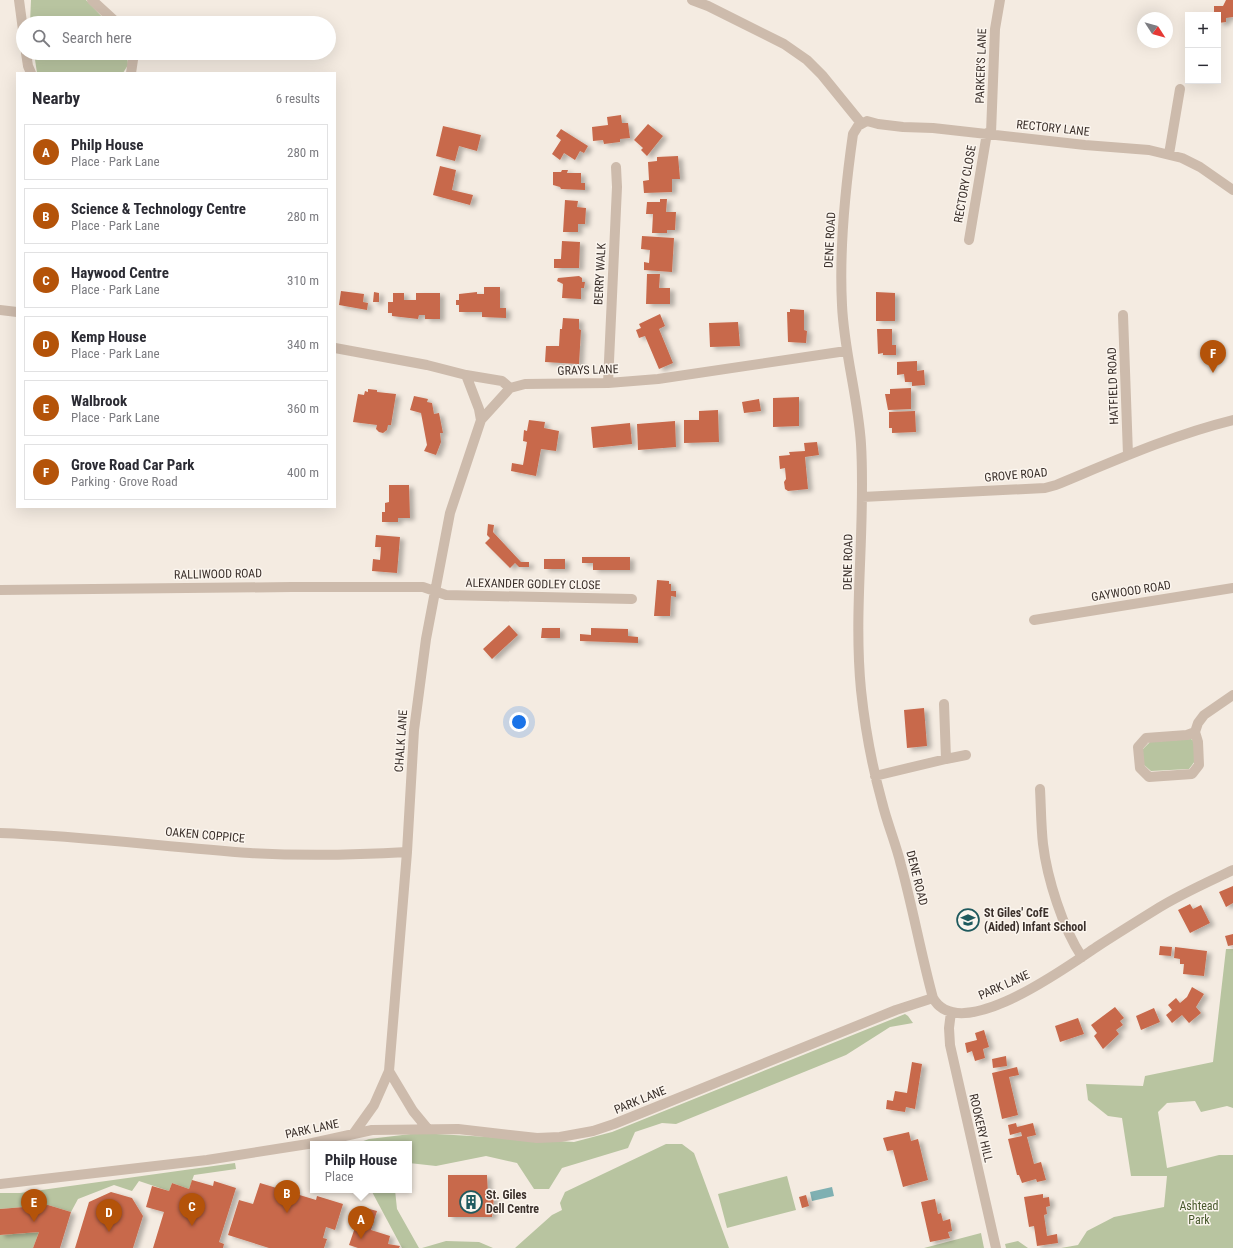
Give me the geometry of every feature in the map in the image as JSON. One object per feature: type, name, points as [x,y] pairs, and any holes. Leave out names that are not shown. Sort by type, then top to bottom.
[{"type":"street","points":[[19,0],[21,16]]},
{"type":"street","points":[[92,0],[109,16]]},
{"type":"street","points":[[692,0],[709,3],[784,44],[808,60],[822,75],[861,124]]},
{"type":"street","name":"PARKER'S LANE","points":[[989,133],[995,29],[1000,0]]},
{"type":"street","points":[[27,60],[31,72]]},
{"type":"street","points":[[131,72],[133,60]]},
{"type":"street","points":[[1169,154],[1180,89]]},
{"type":"street","name":"RECTORY LANE","points":[[861,124],[867,121],[903,127],[989,133],[1085,146],[1124,147],[1169,154],[1182,158],[1200,167],[1233,190]]},
{"type":"street","name":"DENE ROAD","points":[[861,124],[854,134],[843,221],[842,304],[846,351],[858,412],[862,497],[859,632],[861,687],[875,776],[901,865],[932,998]]},
{"type":"street","name":"RECTORY CLOSE","points":[[969,240],[989,133]]},
{"type":"street","name":"BERRY WALK","points":[[608,383],[617,187],[616,167]]},
{"type":"street","points":[[0,310],[16,312]]},
{"type":"street","name":"HATFIELD ROAD","points":[[1123,315],[1128,455]]},
{"type":"street","points":[[336,348],[427,364],[502,381],[510,388]]},
{"type":"street","name":"GRAYS LANE","points":[[510,388],[525,384],[608,383],[658,378],[846,351]]},
{"type":"street","points":[[466,374],[479,409],[481,420]]},
{"type":"street","name":"CHALK LANE","points":[[354,1133],[374,1105],[389,1071],[408,852],[414,730],[426,639],[450,513],[481,420],[510,388]]},
{"type":"street","name":"GROVE ROAD","points":[[862,497],[1045,488],[1056,485],[1128,455],[1210,426],[1233,420]]},
{"type":"street","name":"RALLIWOOD ROAD","points":[[0,590],[423,587],[435,590]]},
{"type":"street","name":"GAYWOOD ROAD","points":[[1034,620],[1233,588]]},
{"type":"street","name":"ALEXANDER GODLEY CLOSE","points":[[435,590],[446,594],[632,599]]},
{"type":"street","points":[[1195,732],[1198,742],[1199,764],[1192,774],[1149,777],[1140,768],[1138,747],[1146,738],[1187,735],[1195,732],[1204,715],[1229,698]]},
{"type":"street","points":[[944,704],[946,759]]},
{"type":"street","points":[[875,776],[966,755]]},
{"type":"street","points":[[1040,789],[1043,843],[1046,862],[1070,937],[1082,957]]},
{"type":"street","name":"OAKEN COPPICE","points":[[0,833],[67,836],[251,853],[306,855],[408,852]]},
{"type":"street","name":"PARK LANE","points":[[951,1012],[976,1012],[1032,989],[1160,907],[1233,870]]},
{"type":"street","points":[[932,998],[937,1005],[944,1010],[951,1012]]},
{"type":"street","name":"PARK LANE","points":[[321,1141],[354,1133],[386,1129],[458,1129],[537,1138],[560,1137],[593,1131],[896,1010],[932,998]]},
{"type":"street","name":"ROOKERY HILL","points":[[951,1012],[949,1028],[950,1045],[996,1248]]},
{"type":"street","points":[[389,1071],[413,1111],[427,1128]]},
{"type":"street","name":"PARK LANE","points":[[0,1184],[24,1183],[208,1160],[310,1144]]},
{"type":"green space","points":[[31,0],[86,0],[101,16],[30,16]]},
{"type":"green space","points":[[35,60],[128,60],[128,65],[124,72],[37,72]]},
{"type":"green space","points":[[1191,739],[1194,741],[1195,761],[1189,769],[1151,771],[1143,764],[1142,750],[1150,742]]},
{"type":"green space","name":"Ashtead Park","points":[[1226,949],[1233,949],[1233,1108],[1227,1106],[1201,1112],[1195,1101],[1167,1103],[1158,1112],[1167,1168],[1219,1155],[1233,1155],[1233,1248],[1061,1248],[1078,1245],[1087,1231],[1114,1217],[1164,1207],[1167,1176],[1131,1176],[1122,1118],[1108,1116],[1088,1100],[1086,1084],[1143,1086],[1145,1076],[1213,1062]]},
{"type":"green space","points":[[905,1014],[913,1023],[890,1027],[846,1055],[676,1124],[662,1123],[635,1132],[628,1148],[562,1168],[549,1189],[534,1189],[517,1163],[486,1156],[436,1166],[412,1163],[412,1141],[363,1141],[419,1133],[574,1142],[612,1132]]},
{"type":"green space","points":[[666,1144],[682,1144],[694,1153],[729,1248],[515,1248],[552,1215],[562,1210],[560,1203],[565,1192]]},
{"type":"green space","points":[[235,1163],[236,1169],[194,1175],[189,1189],[172,1183],[169,1191],[139,1181],[132,1191],[114,1185],[78,1199],[71,1212],[48,1205],[0,1209],[0,1193],[20,1193]]},
{"type":"green space","points":[[787,1176],[796,1210],[727,1228],[718,1194]]},
{"type":"green space","points":[[373,1193],[395,1193],[397,1209],[419,1248],[402,1248]]},
{"type":"green space","points":[[39,1232],[33,1248],[0,1248],[0,1235]]},
{"type":"green space","points":[[981,1233],[984,1248],[924,1248]]},
{"type":"green space","points":[[446,1241],[479,1242],[493,1248],[422,1248]]},
{"type":"green space","points":[[1018,1241],[1028,1248],[1006,1248],[1005,1244]]},
{"type":"water","points":[[832,1187],[834,1196],[812,1201],[810,1192]]},
{"type":"building","points":[[1226,0],[1233,0],[1233,17],[1226,18],[1226,22],[1221,23],[1221,12],[1214,12],[1214,6],[1223,6]]},
{"type":"building","points":[[621,115],[622,123],[628,123],[630,138],[620,139],[620,142],[604,144],[603,140],[593,141],[592,127],[608,125],[607,117]]},
{"type":"building","points":[[648,124],[663,136],[647,156],[641,150],[643,148],[634,140]]},
{"type":"building","points":[[443,126],[481,135],[477,151],[459,146],[455,161],[436,156]]},
{"type":"building","points":[[561,129],[588,146],[584,153],[580,151],[575,160],[564,153],[560,160],[552,154],[561,140],[556,136]]},
{"type":"building","points":[[678,156],[680,179],[672,179],[672,192],[644,193],[643,181],[649,180],[648,162],[657,161],[657,157]]},
{"type":"building","points":[[440,166],[456,170],[452,190],[473,195],[470,205],[433,195]]},
{"type":"building","points":[[562,170],[568,170],[567,173],[581,173],[581,183],[585,183],[585,190],[561,189],[560,187],[553,185],[553,172],[561,172]]},
{"type":"building","points":[[660,199],[667,199],[666,212],[676,212],[675,230],[667,230],[667,233],[652,233],[653,214],[646,214],[647,202],[660,202]]},
{"type":"building","points":[[565,200],[578,201],[577,207],[586,208],[585,224],[578,224],[578,232],[563,232]]},
{"type":"building","points":[[642,236],[674,238],[672,272],[644,270],[644,262],[649,263],[650,250],[641,249]]},
{"type":"building","points":[[562,241],[580,242],[579,268],[554,268],[554,259],[561,259]]},
{"type":"building","points":[[647,274],[660,274],[659,288],[670,288],[670,304],[646,304]]},
{"type":"building","points":[[579,276],[582,278],[582,282],[585,282],[584,288],[581,288],[581,299],[562,298],[563,284],[557,281],[558,278]]},
{"type":"building","points":[[484,287],[500,287],[500,308],[506,308],[506,318],[482,317],[482,312],[459,312],[459,305],[456,305],[456,300],[459,300],[459,294],[477,292],[477,294],[484,294]]},
{"type":"building","points":[[341,291],[364,294],[363,302],[368,303],[367,310],[339,305]]},
{"type":"building","points":[[374,292],[379,293],[379,302],[373,302]]},
{"type":"building","points":[[876,292],[895,293],[895,321],[876,321]]},
{"type":"building","points":[[393,293],[404,293],[404,300],[416,300],[416,293],[440,293],[440,319],[425,319],[425,315],[419,315],[418,319],[392,316],[392,313],[388,313],[388,302],[393,302]]},
{"type":"building","points":[[790,309],[804,310],[804,330],[807,331],[806,343],[788,342],[787,312],[790,312]]},
{"type":"building","points":[[660,314],[665,326],[659,329],[673,363],[659,369],[645,336],[639,338],[636,330],[641,328],[639,324]]},
{"type":"building","points":[[563,318],[579,319],[579,329],[581,330],[579,364],[545,362],[546,346],[559,346],[560,329],[562,329]]},
{"type":"building","points":[[738,322],[740,346],[710,347],[709,323]]},
{"type":"building","points":[[877,329],[892,329],[892,345],[896,345],[896,355],[883,355],[883,353],[878,354]]},
{"type":"building","points":[[917,361],[917,371],[924,370],[925,385],[912,386],[912,382],[905,382],[904,374],[897,375],[897,362]]},
{"type":"building","points":[[911,388],[911,409],[888,410],[885,394],[890,394],[890,389]]},
{"type":"building","points":[[368,389],[377,390],[377,392],[396,394],[391,425],[388,425],[387,430],[383,433],[376,429],[377,425],[353,422],[358,394],[364,395],[365,391],[368,392]]},
{"type":"building","points":[[414,396],[428,399],[427,402],[432,403],[434,414],[439,413],[443,433],[440,433],[441,442],[436,455],[424,451],[427,445],[421,413],[410,410]]},
{"type":"building","points":[[799,397],[799,426],[773,427],[773,398]]},
{"type":"building","points":[[759,399],[761,411],[744,413],[742,402]]},
{"type":"building","points":[[718,410],[719,442],[684,443],[684,420],[699,420],[699,411]]},
{"type":"building","points":[[915,411],[916,432],[892,433],[892,428],[889,428],[889,412]]},
{"type":"building","points":[[529,420],[545,422],[544,428],[559,431],[556,451],[541,449],[536,476],[511,471],[512,463],[523,465],[527,442],[523,441],[524,430],[527,431]]},
{"type":"building","points":[[675,421],[676,447],[638,450],[637,424]]},
{"type":"building","points":[[630,423],[632,444],[593,448],[591,427]]},
{"type":"building","points":[[817,442],[819,455],[805,457],[808,489],[788,491],[785,489],[784,482],[786,479],[785,468],[780,469],[779,456],[790,455],[789,452],[805,451],[804,443]]},
{"type":"building","points":[[389,485],[409,485],[410,518],[398,518],[398,522],[382,522],[382,512],[385,512],[385,503],[389,502]]},
{"type":"building","points":[[488,524],[494,525],[493,532],[521,562],[529,562],[529,567],[519,567],[515,563],[510,568],[485,543],[490,538],[487,535]]},
{"type":"building","points":[[376,535],[400,537],[397,573],[372,571],[373,559],[380,560],[381,547],[375,547]]},
{"type":"building","points":[[582,557],[630,557],[630,570],[593,570],[593,563],[582,563]]},
{"type":"building","points":[[544,559],[565,559],[565,569],[544,569]]},
{"type":"building","points":[[657,580],[669,581],[669,584],[671,584],[671,591],[676,591],[676,597],[671,596],[670,616],[654,616]]},
{"type":"building","points":[[509,625],[518,635],[492,659],[483,649]]},
{"type":"building","points":[[542,628],[560,628],[560,638],[541,638]]},
{"type":"building","points":[[591,628],[628,629],[628,636],[638,637],[638,643],[580,641],[580,634],[591,635]]},
{"type":"building","points":[[924,708],[927,746],[907,748],[904,710]]},
{"type":"building","points":[[1233,886],[1233,903],[1226,907],[1219,892]]},
{"type":"building","points":[[1190,904],[1193,909],[1201,905],[1210,923],[1190,933],[1178,910]]},
{"type":"building","points":[[1233,934],[1233,945],[1228,946],[1225,936]]},
{"type":"building","points":[[1160,946],[1172,947],[1171,956],[1159,955]]},
{"type":"building","points":[[1175,947],[1207,951],[1204,976],[1183,974],[1184,964],[1180,964],[1180,959],[1174,958]]},
{"type":"building","points":[[1192,987],[1204,994],[1196,1007],[1201,1013],[1189,1023],[1182,1015],[1172,1023],[1166,1015],[1172,1010],[1168,1005],[1176,998],[1180,1003],[1187,997]]},
{"type":"building","points":[[1115,1007],[1124,1018],[1120,1021],[1123,1025],[1116,1030],[1119,1034],[1103,1049],[1094,1036],[1097,1033],[1091,1025]]},
{"type":"building","points":[[1154,1008],[1160,1022],[1141,1030],[1136,1016]]},
{"type":"building","points":[[1078,1018],[1084,1034],[1060,1042],[1055,1026]]},
{"type":"building","points":[[984,1030],[989,1047],[983,1049],[985,1058],[975,1061],[972,1051],[967,1053],[965,1043],[977,1040],[975,1033]]},
{"type":"building","points":[[1006,1056],[1007,1066],[993,1068],[992,1059]]},
{"type":"building","points":[[912,1062],[922,1064],[915,1109],[906,1107],[905,1112],[886,1109],[887,1100],[893,1101],[895,1091],[907,1093]]},
{"type":"building","points":[[1017,1067],[1019,1075],[1009,1077],[1018,1115],[1002,1119],[992,1073]]},
{"type":"building","points":[[1016,1123],[1017,1127],[1033,1123],[1036,1135],[1027,1137],[1034,1164],[1041,1162],[1046,1180],[1037,1182],[1036,1179],[1022,1183],[1019,1175],[1017,1175],[1008,1139],[1022,1136],[1021,1132],[1010,1135],[1008,1125]]},
{"type":"building","points":[[909,1132],[911,1141],[918,1139],[928,1180],[903,1187],[893,1150],[887,1151],[883,1138]]},
{"type":"building","name":"St. Giles Dell Centre","points":[[448,1175],[487,1175],[488,1195],[494,1196],[492,1217],[448,1217]]},
{"type":"building","points":[[192,1180],[213,1186],[214,1181],[236,1188],[219,1242],[224,1244],[223,1248],[153,1248],[164,1212],[146,1207],[152,1186],[169,1191],[172,1183],[189,1189]]},
{"type":"building","points":[[260,1183],[316,1200],[317,1196],[343,1204],[335,1230],[326,1227],[323,1238],[327,1239],[324,1248],[269,1248],[228,1235],[239,1200],[253,1204]]},
{"type":"building","points":[[111,1192],[132,1198],[143,1216],[133,1248],[75,1248],[89,1202]]},
{"type":"building","points":[[1043,1194],[1043,1198],[1049,1197],[1050,1206],[1046,1207],[1047,1214],[1044,1215],[1047,1236],[1057,1234],[1058,1243],[1037,1246],[1034,1226],[1029,1227],[1024,1197]]},
{"type":"building","points":[[806,1195],[809,1206],[802,1208],[799,1197]]},
{"type":"building","points":[[935,1199],[938,1214],[941,1213],[943,1221],[950,1219],[952,1231],[948,1232],[950,1238],[930,1242],[921,1202]]},
{"type":"building","points":[[48,1205],[71,1212],[60,1248],[33,1248],[39,1232],[0,1235],[0,1209]]},
{"type":"building","points":[[362,1207],[377,1211],[371,1230],[390,1236],[388,1244],[400,1246],[399,1248],[358,1248],[349,1245]]},
{"type":"place","name":"Grove Road Car Park","points":[[1213,373]]},
{"type":"place","name":"St Giles' CofE (Aided) Infant School","points":[[968,920]]},
{"type":"place","name":"St. Giles Dell Centre","points":[[471,1202]]},
{"type":"place","name":"Science & Technology Centre","points":[[287,1213]]},
{"type":"place","name":"Walbrook","points":[[34,1222]]},
{"type":"place","name":"Haywood Centre","points":[[192,1226]]},
{"type":"place","name":"Kemp House","points":[[109,1232]]},
{"type":"place","name":"Philp House","points":[[361,1239]]}]
